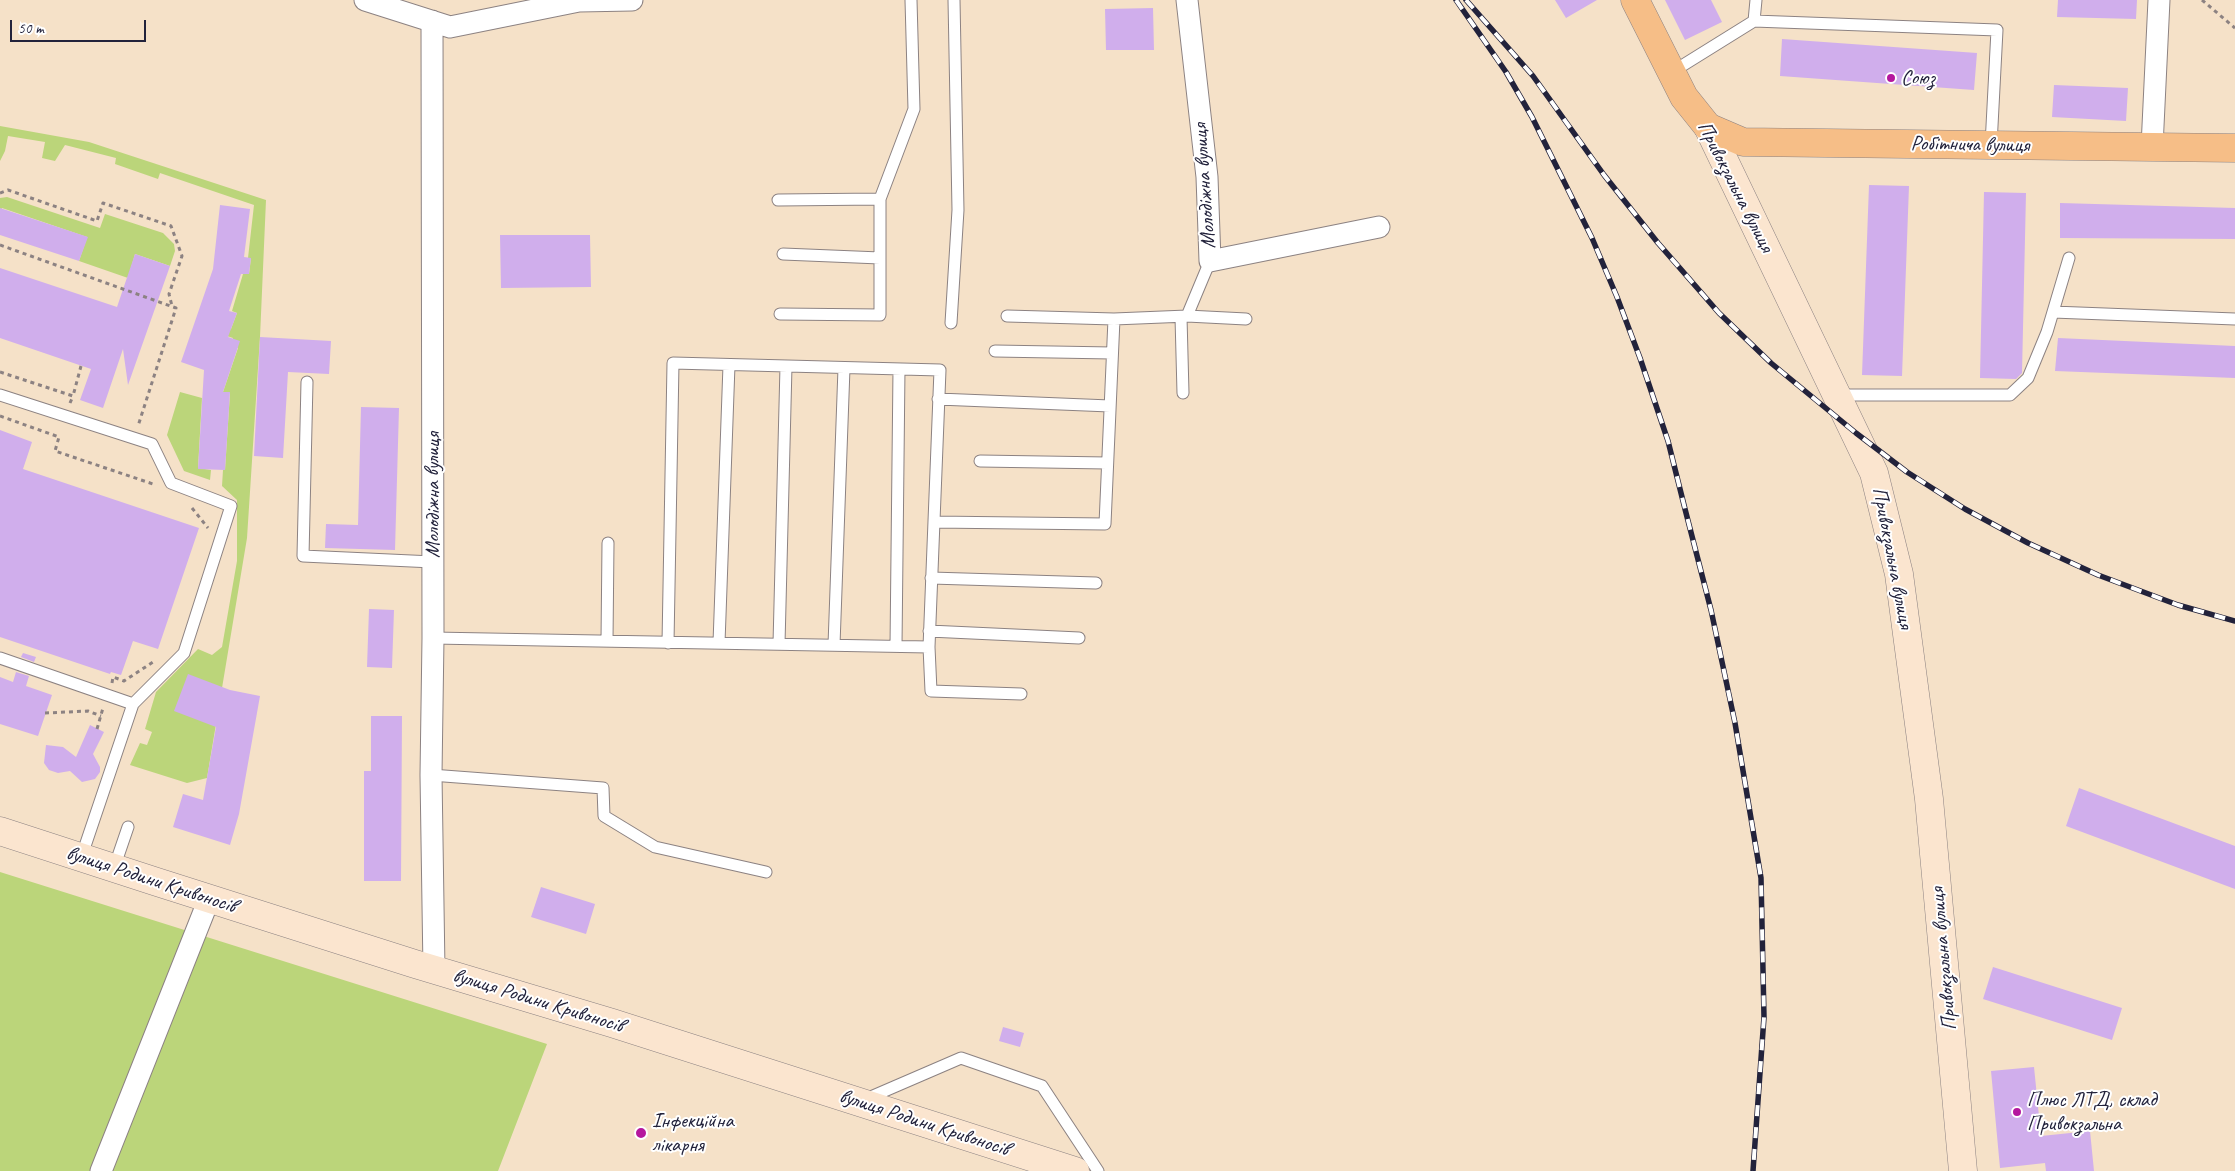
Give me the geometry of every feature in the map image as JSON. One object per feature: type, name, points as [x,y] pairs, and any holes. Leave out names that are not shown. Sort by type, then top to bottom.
[{"type":"main road","name":"Привокзальна вулиця","points":[[1635,0],[1684,97],[1708,127],[1874,473],[1899,574],[1929,799],[1963,1171]]},
{"type":"main road","name":"Робітнича вулиця","points":[[1708,127],[1743,142],[2235,148]]},
{"type":"main road","name":"вулиця Родини Кривоносів","points":[[0,831],[209,899],[434,970],[612,1023],[1075,1171]]},
{"type":"street","points":[[365,0],[450,27],[545,4],[632,0]]},
{"type":"street","name":"Молодіжна вулиця","points":[[1187,0],[1207,177],[1210,261],[1379,227]]},
{"type":"street","points":[[2152,147],[2159,0]]},
{"type":"street","name":"Молодіжна вулиця","points":[[432,21],[434,562],[431,775],[434,970]]},
{"type":"street","points":[[101,1171],[209,899]]},
{"type":"lane","points":[[780,314],[880,315],[880,198],[914,109],[911,0]]},
{"type":"lane","points":[[951,323],[958,210],[954,0]]},
{"type":"lane","points":[[1754,21],[1756,0]]},
{"type":"lane","points":[[1672,72],[1754,21],[1997,30],[1991,145]]},
{"type":"lane","points":[[778,200],[880,198]]},
{"type":"lane","points":[[783,254],[880,258]]},
{"type":"lane","points":[[1838,395],[2010,396],[2028,378],[2053,312],[2069,258]]},
{"type":"lane","points":[[1183,393],[1184,317],[1210,261]]},
{"type":"lane","points":[[2053,312],[2235,319]]},
{"type":"lane","points":[[1007,316],[1114,319],[1184,317],[1246,319]]},
{"type":"lane","points":[[934,522],[1105,524],[1114,319]]},
{"type":"lane","points":[[995,351],[1112,353]]},
{"type":"lane","points":[[668,642],[673,363],[940,370],[929,631],[930,691],[1021,694]]},
{"type":"lane","points":[[719,643],[729,365]]},
{"type":"lane","points":[[779,644],[786,366]]},
{"type":"lane","points":[[834,645],[844,368]]},
{"type":"lane","points":[[896,646],[899,369]]},
{"type":"lane","points":[[307,382],[303,556],[434,562]]},
{"type":"lane","points":[[0,394],[152,444],[171,483],[231,506],[184,654],[134,704],[81,858]]},
{"type":"lane","points":[[938,399],[1110,406]]},
{"type":"lane","points":[[980,461],[1107,463]]},
{"type":"lane","points":[[608,543],[608,641]]},
{"type":"lane","points":[[931,578],[1096,583]]},
{"type":"lane","points":[[929,631],[1079,638]]},
{"type":"lane","points":[[433,638],[929,647]]},
{"type":"lane","points":[[0,658],[134,704]]},
{"type":"lane","points":[[431,775],[602,788],[604,816],[655,847],[766,872]]},
{"type":"lane","points":[[114,868],[128,827]]},
{"type":"lane","points":[[860,1102],[961,1058],[1042,1086],[1098,1171]]},
{"type":"path","points":[[2202,0],[2235,28]]},
{"type":"path","points":[[0,193],[8,190],[97,221],[103,203],[171,226],[182,256],[169,294],[173,307],[176,308],[138,427]]},
{"type":"path","points":[[0,245],[173,307]]},
{"type":"path","points":[[70,403],[82,366]]},
{"type":"path","points":[[0,372],[73,396]]},
{"type":"path","points":[[0,416],[59,437],[54,451],[162,487]]},
{"type":"path","points":[[191,507],[208,527],[205,536]]},
{"type":"path","points":[[97,728],[114,677],[124,681],[160,657]]},
{"type":"path","points":[[46,713],[88,710],[101,716]]},
{"type":"green space","points":[[0,126],[89,142],[266,200],[260,337],[247,538],[207,778],[187,783],[130,765],[140,743],[147,745],[152,732],[145,729],[156,692],[198,649],[212,655],[222,647],[237,561],[237,500],[222,486],[223,470],[225,470],[230,393],[223,392],[238,348],[231,345],[233,338],[221,334],[231,329],[237,313],[232,311],[243,274],[249,274],[251,258],[248,258],[254,205],[160,173],[158,179],[115,164],[116,158],[65,145],[55,161],[42,158],[45,142],[8,136],[5,151],[0,161]]},
{"type":"green space","points":[[7,197],[100,228],[105,214],[163,233],[174,244],[175,251],[170,266],[135,254],[128,278],[79,261],[87,237],[2,208],[0,212],[0,198]]},
{"type":"green space","points":[[180,392],[202,398],[198,468],[211,470],[210,480],[184,471],[167,435]]},
{"type":"green space","points":[[0,872],[547,1044],[498,1171],[0,1171]]},
{"type":"building","points":[[1555,0],[1597,0],[1566,18]]},
{"type":"building","points":[[1665,0],[1711,0],[1722,22],[1685,40]]},
{"type":"building","points":[[2058,0],[2137,0],[2136,19],[2057,17]]},
{"type":"building","points":[[1153,8],[1154,50],[1106,50],[1105,9]]},
{"type":"building","points":[[1782,39],[1977,53],[1974,90],[1780,76]]},
{"type":"building","points":[[2054,85],[2128,88],[2126,121],[2052,117]]},
{"type":"building","points":[[1869,185],[1909,186],[1902,376],[1862,375]]},
{"type":"building","points":[[1984,192],[2026,193],[2022,373],[2016,379],[1980,378]]},
{"type":"building","points":[[2060,203],[2235,208],[2235,239],[2060,238]]},
{"type":"building","points":[[220,205],[250,209],[244,257],[251,258],[249,274],[241,274],[229,311],[237,313],[228,337],[240,341],[223,392],[230,392],[225,470],[198,469],[204,370],[181,362],[213,269]]},
{"type":"building","points":[[0,208],[88,237],[79,261],[0,235]]},
{"type":"building","points":[[500,235],[590,235],[591,287],[501,288]]},
{"type":"building","points":[[135,254],[170,266],[128,385],[123,349],[103,408],[80,400],[91,369],[0,338],[0,268],[117,307]]},
{"type":"building","points":[[260,337],[331,341],[329,374],[288,372],[283,458],[254,456]]},
{"type":"building","points":[[2058,338],[2235,346],[2235,378],[2055,371]]},
{"type":"building","points":[[361,407],[399,408],[395,550],[325,548],[326,524],[358,525]]},
{"type":"building","points":[[0,430],[32,442],[23,469],[199,528],[158,649],[133,641],[121,675],[111,672],[110,674],[0,637]]},
{"type":"building","points":[[369,609],[394,610],[392,668],[367,667]]},
{"type":"building","points":[[23,653],[36,657],[34,662],[21,657]]},
{"type":"building","points":[[16,672],[29,676],[26,686],[52,695],[38,736],[0,724],[0,677],[13,682]]},
{"type":"building","points":[[188,674],[230,690],[260,696],[239,814],[230,845],[173,827],[183,794],[203,800],[216,727],[174,711]]},
{"type":"building","points":[[371,716],[402,716],[401,881],[364,881],[364,771],[371,771]]},
{"type":"building","points":[[90,725],[104,732],[93,754],[100,767],[100,772],[95,779],[82,782],[70,771],[58,773],[49,770],[44,763],[46,745],[63,747],[76,757]]},
{"type":"building","points":[[2079,788],[2235,846],[2235,889],[2066,826]]},
{"type":"building","points":[[541,887],[595,904],[586,934],[531,917]]},
{"type":"building","points":[[1993,967],[2122,1008],[2112,1040],[1983,999]]},
{"type":"building","points":[[1003,1027],[1024,1033],[1020,1047],[999,1041]]},
{"type":"building","points":[[2034,1067],[2041,1136],[2090,1131],[2094,1171],[2046,1171],[2045,1163],[2000,1168],[1991,1071]]},
{"type":"railway","points":[[1456,0],[1506,72],[1532,117],[1592,238],[1617,297],[1668,441],[1711,610],[1735,723],[1761,878],[1764,1017],[1753,1171]]},
{"type":"railway","points":[[1466,0],[1533,76],[1604,175],[1658,243],[1719,313],[1771,363],[1856,433],[1907,472],[1965,509],[2028,543],[2098,575],[2178,605],[2235,621]]},
{"type":"place","name":"Союз","points":[[1891,78]]},
{"type":"place","name":"Плюс ЛТД, склад Привокзальна","points":[[2017,1112]]},
{"type":"place","name":"Інфекційна лікарня","points":[[641,1133]]}]
